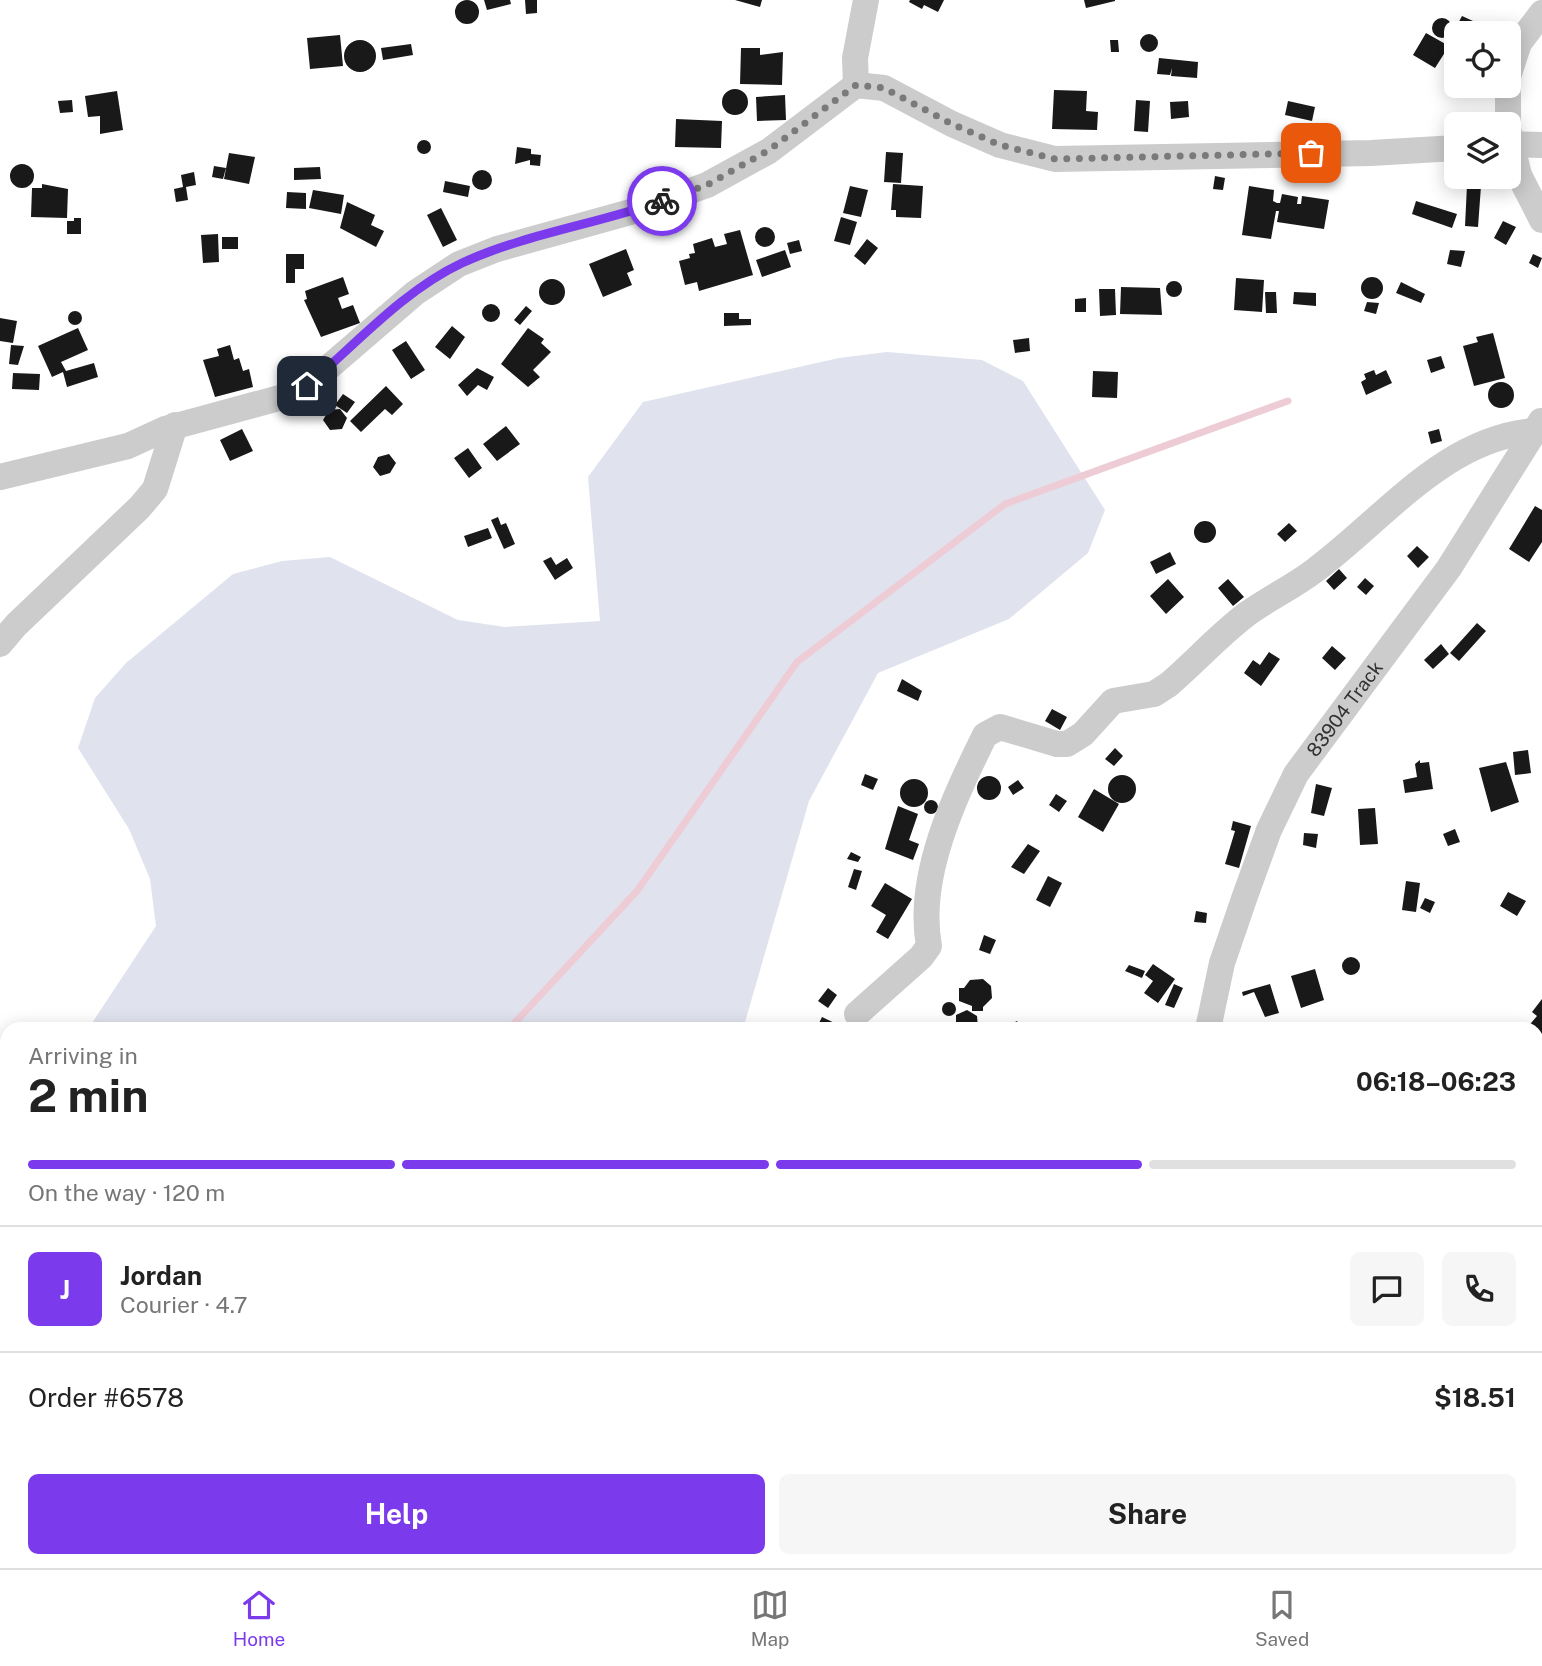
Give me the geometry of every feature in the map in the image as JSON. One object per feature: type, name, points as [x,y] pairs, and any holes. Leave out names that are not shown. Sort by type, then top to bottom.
[{"type":"street","points":[[856,85],[856,58],[866,0]]},
{"type":"street","points":[[1521,40],[1542,13]]},
{"type":"street","points":[[0,477],[128,446],[176,425],[283,397],[307,386],[415,293],[460,264],[497,249],[634,211],[707,185],[769,150],[856,85],[884,88],[952,124],[1000,145],[1055,159],[1371,153],[1444,149]]},
{"type":"street","points":[[1521,139],[1542,145]]},
{"type":"street","points":[[1521,179],[1542,220]]},
{"type":"street","points":[[0,644],[58,582],[140,507],[155,489],[176,425]]},
{"type":"street","points":[[857,1014],[921,957],[929,946],[925,925],[941,839],[985,735],[992,730],[1009,729],[1057,744],[1077,740],[1114,701],[1154,694],[1168,685],[1245,615],[1314,571],[1397,499],[1434,471],[1465,452],[1510,433],[1539,425]]},
{"type":"street","name":"83904 Track","points":[[1209,1022],[1213,995],[1234,929],[1269,830],[1296,774],[1449,568],[1539,425]]},
{"type":"shaded area","points":[[887,352],[982,360],[1023,381],[1105,510],[1088,553],[1009,619],[878,673],[809,801],[745,1022],[93,1022],[156,926],[150,879],[129,829],[78,748],[95,698],[126,663],[233,574],[282,561],[330,557],[458,620],[505,627],[600,621],[588,477],[643,402],[839,358]]},
{"type":"building","points":[[467,0],[476,3],[479,12],[476,21],[467,24],[458,21],[455,12],[458,3]]},
{"type":"building","points":[[484,0],[510,0],[511,4],[487,10]]},
{"type":"building","points":[[525,0],[537,0],[537,13],[526,14]]},
{"type":"building","points":[[735,0],[762,0],[760,7]]},
{"type":"building","points":[[944,0],[938,12],[924,5],[922,9],[909,2]]},
{"type":"building","points":[[1084,0],[1115,0],[1115,1],[1086,8]]},
{"type":"building","points":[[1462,16],[1473,21],[1459,21]]},
{"type":"building","points":[[1438,19],[1449,21],[1444,21],[1444,38],[1438,37],[1433,32],[1433,24]]},
{"type":"building","points":[[1426,33],[1444,43],[1444,54],[1435,68],[1413,55]]},
{"type":"building","points":[[1149,34],[1155,37],[1158,43],[1155,49],[1149,52],[1143,49],[1140,43],[1143,37]]},
{"type":"building","points":[[340,35],[343,66],[310,69],[307,38]]},
{"type":"building","points":[[360,40],[371,45],[376,56],[371,67],[360,72],[349,67],[344,56],[349,45]]},
{"type":"building","points":[[1110,40],[1118,40],[1119,52],[1111,52]]},
{"type":"building","points":[[411,44],[413,55],[383,60],[381,48]]},
{"type":"building","points":[[741,48],[760,48],[760,55],[783,52],[782,85],[740,84]]},
{"type":"building","points":[[1159,58],[1198,62],[1197,78],[1171,76],[1172,68],[1170,75],[1157,74]]},
{"type":"building","points":[[735,89],[744,93],[748,102],[744,111],[735,115],[726,111],[722,102],[726,93]]},
{"type":"building","points":[[1054,90],[1087,91],[1086,111],[1098,112],[1097,130],[1052,129]]},
{"type":"building","points":[[117,91],[123,130],[100,134],[100,116],[88,117],[85,96]]},
{"type":"building","points":[[785,95],[786,120],[757,121],[756,97]]},
{"type":"building","points":[[72,100],[73,112],[60,113],[58,101]]},
{"type":"building","points":[[1136,100],[1150,101],[1148,132],[1134,131]]},
{"type":"building","points":[[1188,101],[1189,117],[1171,119],[1170,102]]},
{"type":"building","points":[[1288,101],[1315,107],[1312,121],[1285,115]]},
{"type":"building","points":[[676,119],[722,121],[721,148],[675,147]]},
{"type":"building","points":[[421,140],[427,140],[431,147],[427,154],[421,154],[417,150],[417,144]]},
{"type":"building","points":[[517,147],[531,149],[531,154],[541,155],[540,166],[530,165],[530,160],[515,164]]},
{"type":"building","points":[[886,152],[903,153],[901,183],[884,182]]},
{"type":"building","points":[[229,153],[255,157],[249,184],[224,179]]},
{"type":"building","points":[[22,164],[30,168],[34,176],[30,184],[22,188],[14,184],[10,176],[14,168]]},
{"type":"building","points":[[214,166],[226,168],[223,179],[212,177]]},
{"type":"building","points":[[320,167],[321,179],[294,180],[294,168]]},
{"type":"building","points":[[478,170],[486,170],[492,180],[486,190],[478,190],[472,184],[472,176]]},
{"type":"building","points":[[194,172],[196,185],[186,187],[188,200],[176,202],[174,189],[183,187],[181,175]]},
{"type":"building","points":[[1215,176],[1225,178],[1223,190],[1213,189]]},
{"type":"building","points":[[445,181],[470,186],[468,197],[443,192]]},
{"type":"building","points":[[42,184],[68,189],[67,218],[31,217],[32,188],[42,188]]},
{"type":"building","points":[[893,184],[923,186],[921,218],[896,217],[896,210],[891,210]]},
{"type":"building","points":[[850,186],[868,190],[861,217],[843,213]]},
{"type":"building","points":[[1249,186],[1274,190],[1273,201],[1277,203],[1280,203],[1282,194],[1298,197],[1297,204],[1301,204],[1302,196],[1329,200],[1324,229],[1277,222],[1279,211],[1276,211],[1271,239],[1242,235]]},
{"type":"building","points":[[1467,189],[1481,189],[1478,227],[1465,226]]},
{"type":"building","points":[[313,190],[344,195],[341,214],[309,208]]},
{"type":"building","points":[[287,192],[306,193],[306,209],[286,208]]},
{"type":"building","points":[[1416,201],[1457,214],[1452,228],[1412,214]]},
{"type":"building","points":[[347,202],[375,215],[371,225],[384,231],[376,247],[340,228]]},
{"type":"building","points":[[441,208],[457,240],[443,247],[427,215]]},
{"type":"building","points":[[841,217],[857,222],[850,245],[834,241]]},
{"type":"building","points":[[74,218],[81,218],[81,234],[67,234],[67,221],[74,221]]},
{"type":"building","points":[[1503,221],[1516,227],[1506,245],[1494,238]]},
{"type":"building","points":[[765,227],[772,230],[775,237],[772,244],[765,247],[758,244],[755,237],[758,230]]},
{"type":"building","points":[[740,230],[753,275],[699,291],[697,282],[685,285],[679,261],[690,258],[689,254],[695,253],[693,244],[712,238],[715,247],[727,244],[724,234]]},
{"type":"building","points":[[218,234],[219,262],[203,263],[201,235]]},
{"type":"building","points":[[222,237],[238,237],[238,249],[222,249]]},
{"type":"building","points":[[867,239],[878,248],[865,265],[854,256]]},
{"type":"building","points":[[799,240],[802,251],[790,254],[787,243]]},
{"type":"building","points":[[626,249],[634,270],[627,273],[632,285],[603,297],[589,264]]},
{"type":"building","points":[[785,250],[791,267],[762,277],[756,260]]},
{"type":"building","points":[[1450,250],[1465,251],[1461,267],[1447,264]]},
{"type":"building","points":[[286,254],[304,254],[304,269],[295,269],[295,283],[286,283]]},
{"type":"building","points":[[1533,254],[1542,258],[1538,268],[1529,263]]},
{"type":"building","points":[[343,277],[349,294],[338,298],[342,309],[353,305],[360,323],[321,337],[304,300],[307,299],[305,291]]},
{"type":"building","points":[[1368,277],[1376,277],[1383,284],[1383,292],[1376,299],[1368,299],[1361,292],[1361,284]]},
{"type":"building","points":[[1236,278],[1264,280],[1262,312],[1234,310]]},
{"type":"building","points":[[552,279],[561,283],[565,292],[561,301],[552,305],[543,301],[539,292],[543,283]]},
{"type":"building","points":[[1171,281],[1177,281],[1182,289],[1180,295],[1171,297],[1166,292],[1166,286]]},
{"type":"building","points":[[1401,282],[1425,294],[1421,303],[1396,293]]},
{"type":"building","points":[[1121,287],[1160,288],[1162,315],[1120,314]]},
{"type":"building","points":[[1099,289],[1115,289],[1116,315],[1100,316]]},
{"type":"building","points":[[1265,292],[1276,292],[1277,313],[1266,313]]},
{"type":"building","points":[[1294,292],[1316,293],[1316,306],[1293,304]]},
{"type":"building","points":[[1086,298],[1086,312],[1075,312],[1075,299]]},
{"type":"building","points":[[1367,302],[1379,303],[1376,314],[1364,311]]},
{"type":"building","points":[[491,304],[497,307],[500,313],[497,319],[491,322],[485,319],[482,313],[485,307]]},
{"type":"building","points":[[526,306],[532,311],[520,325],[514,320]]},
{"type":"building","points":[[72,311],[78,311],[82,318],[78,325],[72,325],[68,321],[68,315]]},
{"type":"building","points":[[724,313],[739,313],[739,319],[751,319],[751,325],[724,326]]},
{"type":"building","points":[[0,318],[17,321],[13,343],[0,341]]},
{"type":"building","points":[[452,326],[465,337],[450,359],[435,347]]},
{"type":"building","points":[[78,328],[88,350],[61,362],[66,371],[94,363],[98,377],[67,387],[63,372],[52,377],[38,346]]},
{"type":"building","points":[[528,328],[544,339],[541,343],[551,352],[533,370],[540,377],[528,387],[501,364]]},
{"type":"building","points":[[1493,333],[1505,378],[1474,386],[1463,346],[1478,342],[1476,337]]},
{"type":"building","points":[[1029,338],[1030,351],[1015,353],[1013,340]]},
{"type":"building","points":[[406,341],[425,370],[411,379],[392,350]]},
{"type":"building","points":[[11,345],[24,346],[18,365],[9,364]]},
{"type":"building","points":[[230,345],[234,360],[239,358],[243,371],[249,369],[253,387],[215,397],[203,360],[219,356],[217,349]]},
{"type":"building","points":[[1441,356],[1445,368],[1431,373],[1427,360]]},
{"type":"building","points":[[477,368],[494,377],[487,390],[478,385],[467,396],[458,385]]},
{"type":"building","points":[[1374,370],[1376,375],[1386,370],[1392,383],[1366,395],[1361,382],[1366,379],[1364,374]]},
{"type":"building","points":[[1093,371],[1118,372],[1117,398],[1092,397]]},
{"type":"building","points":[[13,373],[40,374],[39,390],[12,389]]},
{"type":"building","points":[[1501,382],[1510,386],[1514,395],[1510,404],[1501,408],[1492,404],[1488,395],[1492,386]]},
{"type":"building","points":[[386,386],[403,404],[392,415],[385,409],[361,432],[350,421]]},
{"type":"building","points":[[343,394],[355,402],[347,413],[335,405]]},
{"type":"building","points":[[340,409],[347,418],[342,429],[330,430],[323,420],[329,410]]},
{"type":"building","points":[[506,426],[520,444],[497,461],[483,444]]},
{"type":"building","points":[[242,429],[253,451],[230,461],[220,440]]},
{"type":"building","points":[[1439,429],[1442,441],[1431,444],[1428,432]]},
{"type":"building","points":[[468,448],[482,468],[469,478],[454,458]]},
{"type":"building","points":[[389,454],[396,463],[390,473],[380,476],[373,467],[378,457]]},
{"type":"building","points":[[1535,506],[1542,510],[1542,542],[1529,562],[1509,549]]},
{"type":"building","points":[[498,517],[501,525],[506,523],[515,544],[504,549],[491,520]]},
{"type":"building","points":[[1205,521],[1213,524],[1216,532],[1213,540],[1205,543],[1197,540],[1194,532],[1197,524]]},
{"type":"building","points":[[1289,523],[1297,531],[1285,542],[1277,534]]},
{"type":"building","points":[[488,528],[492,538],[468,547],[464,536]]},
{"type":"building","points":[[1417,546],[1429,557],[1418,568],[1407,556]]},
{"type":"building","points":[[1170,552],[1176,564],[1156,574],[1150,562]]},
{"type":"building","points":[[551,557],[556,565],[567,558],[573,568],[555,580],[543,561]]},
{"type":"building","points":[[1339,569],[1347,578],[1334,590],[1326,581]]},
{"type":"building","points":[[1365,578],[1374,586],[1366,595],[1357,587]]},
{"type":"building","points":[[1168,579],[1184,597],[1166,614],[1150,596]]},
{"type":"building","points":[[1228,579],[1244,597],[1233,606],[1218,588]]},
{"type":"building","points":[[1477,623],[1486,631],[1459,661],[1450,653]]},
{"type":"building","points":[[1441,644],[1449,654],[1433,669],[1424,660]]},
{"type":"building","points":[[1332,646],[1346,658],[1335,670],[1322,658]]},
{"type":"building","points":[[1269,652],[1280,659],[1261,686],[1244,673],[1253,660],[1260,665]]},
{"type":"building","points":[[902,679],[922,691],[918,701],[897,691]]},
{"type":"building","points":[[1052,709],[1067,717],[1060,730],[1045,721]]},
{"type":"building","points":[[1115,748],[1123,756],[1114,766],[1105,759]]},
{"type":"building","points":[[1528,750],[1531,773],[1515,775],[1513,752]]},
{"type":"building","points":[[1420,760],[1420,763],[1429,762],[1433,789],[1405,793],[1403,780],[1417,777],[1415,764]]},
{"type":"building","points":[[1506,762],[1519,802],[1491,812],[1479,768]]},
{"type":"building","points":[[865,774],[878,779],[873,790],[861,785]]},
{"type":"building","points":[[1122,775],[1132,779],[1136,789],[1132,799],[1122,803],[1112,799],[1108,789],[1112,779]]},
{"type":"building","points":[[989,776],[998,779],[1001,788],[998,797],[989,800],[980,797],[977,788],[980,779]]},
{"type":"building","points":[[914,779],[924,783],[928,793],[924,803],[914,807],[904,803],[900,793],[904,783]]},
{"type":"building","points":[[1018,780],[1024,788],[1013,795],[1008,787]]},
{"type":"building","points":[[1316,784],[1332,788],[1324,816],[1311,813]]},
{"type":"building","points":[[1094,789],[1119,804],[1103,832],[1078,817]]},
{"type":"building","points":[[1056,794],[1067,801],[1059,812],[1049,805]]},
{"type":"building","points":[[928,800],[934,800],[938,807],[934,814],[928,814],[924,810],[924,804]]},
{"type":"building","points":[[898,806],[918,814],[909,840],[919,844],[913,860],[885,849]]},
{"type":"building","points":[[1375,808],[1378,844],[1360,845],[1358,809]]},
{"type":"building","points":[[1233,821],[1251,826],[1239,868],[1225,864],[1235,831],[1231,830]]},
{"type":"building","points":[[1455,829],[1460,842],[1448,846],[1443,834]]},
{"type":"building","points":[[1304,833],[1318,834],[1316,848],[1303,845]]},
{"type":"building","points":[[1028,844],[1040,851],[1024,874],[1011,867]]},
{"type":"building","points":[[851,852],[861,857],[858,862],[847,859]]},
{"type":"building","points":[[854,869],[862,871],[856,890],[848,887]]},
{"type":"building","points":[[1048,876],[1062,883],[1050,907],[1036,900]]},
{"type":"building","points":[[1406,881],[1420,883],[1416,912],[1402,910]]},
{"type":"building","points":[[885,883],[912,899],[888,939],[876,932],[886,915],[871,906]]},
{"type":"building","points":[[1508,892],[1526,901],[1517,916],[1500,906]]},
{"type":"building","points":[[1425,898],[1435,902],[1430,913],[1420,908]]},
{"type":"building","points":[[1196,911],[1207,913],[1206,923],[1194,922]]},
{"type":"building","points":[[984,935],[996,940],[990,954],[979,950]]},
{"type":"building","points":[[1347,957],[1355,957],[1360,966],[1358,973],[1347,975],[1342,970],[1342,962]]},
{"type":"building","points":[[1153,964],[1175,979],[1158,1003],[1144,993],[1153,981],[1145,975]]},
{"type":"building","points":[[1129,965],[1145,971],[1142,978],[1125,971]]},
{"type":"building","points":[[1315,969],[1324,1000],[1301,1008],[1291,976]]},
{"type":"building","points":[[983,979],[991,986],[992,998],[983,1007],[983,1011],[972,1011],[972,1006],[959,1001],[959,988],[964,988],[970,980]]},
{"type":"building","points":[[1174,984],[1183,988],[1174,1008],[1165,1005]]},
{"type":"building","points":[[1270,984],[1279,1013],[1265,1017],[1254,992],[1243,996],[1242,992]]},
{"type":"building","points":[[828,988],[837,995],[828,1008],[818,1001]]},
{"type":"building","points":[[1542,999],[1542,1022],[1532,1022],[1537,1016],[1532,1012]]},
{"type":"building","points":[[946,1002],[952,1002],[956,1009],[952,1016],[946,1016],[942,1012],[942,1006]]},
{"type":"building","points":[[967,1010],[977,1016],[978,1022],[956,1022],[956,1015]]},
{"type":"building","points":[[822,1017],[832,1022],[820,1022]]},
{"type":"waterway","points":[[515,1022],[637,891],[797,662],[1005,504],[1288,401]]},
{"type":"way so far","points":[[662,201],[707,185],[769,150],[840,94],[856,85],[884,88],[952,124],[1000,145],[1055,159],[1311,153]]},
{"type":"route","points":[[307,386],[415,293],[460,264],[497,249],[662,201]]}]
